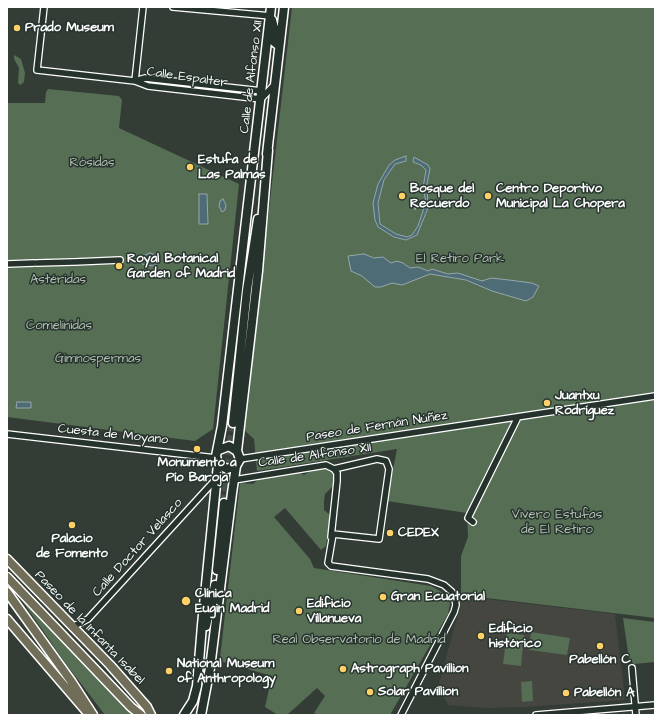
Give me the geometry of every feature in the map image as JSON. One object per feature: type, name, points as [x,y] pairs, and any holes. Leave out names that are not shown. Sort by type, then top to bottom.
[{"type":"main road","name":"Calle de Alfonso XII","points":[[184,715],[191,706],[195,696],[201,649],[218,458],[272,7]]},
{"type":"main road","name":"Calle de Alfonso XII","points":[[233,423],[247,290],[268,150],[284,7]]},
{"type":"main road","points":[[271,16],[275,32],[274,42],[279,46]]},
{"type":"main road","name":"Calle de Alfonso XII","points":[[247,290],[255,150]]},
{"type":"main road","name":"Calle de Alfonso XII","points":[[201,715],[212,650],[238,458],[258,271],[268,150]]},
{"type":"main road","points":[[229,446],[238,458],[227,469],[218,458],[229,446]]},
{"type":"main road","name":"Calle de Alfonso XII","points":[[212,650],[215,585],[224,503]]},
{"type":"main road","name":"Paseo de la Infanta Isabel","points":[[7,559],[110,665],[147,707],[150,715]]},
{"type":"main road","name":"Paseo de la Infanta Isabel","points":[[7,577],[131,707],[141,715]]},
{"type":"main road","name":"Calle de Alfonso XII","points":[[201,649],[215,585]]},
{"type":"main road","points":[[7,592],[71,680],[93,715]]},
{"type":"main road","points":[[7,619],[89,715]]},
{"type":"street","name":"Calle Espalter","points":[[44,7],[37,70],[135,81],[148,86],[261,95]]},
{"type":"street","points":[[135,81],[144,7]]},
{"type":"street","points":[[173,7],[271,16]]},
{"type":"street","name":"Calle Espalter","points":[[135,81],[145,78],[261,95]]},
{"type":"street","points":[[261,95],[276,83]]},
{"type":"street","points":[[7,264],[120,260]]},
{"type":"street","name":"Paseo de Fernán Núñez","points":[[238,458],[655,396]]},
{"type":"street","points":[[473,522],[468,518],[518,417]]},
{"type":"street","name":"Cuesta de Moyano","points":[[7,434],[218,458]]},
{"type":"street","name":"Calle de Alfonso XII","points":[[234,480],[326,465],[334,469],[377,459],[386,461],[389,469],[379,539],[336,534],[331,537]]},
{"type":"street","points":[[334,469],[337,473],[337,482],[328,563],[331,566],[336,567],[428,579],[444,585],[452,592],[455,599],[456,605],[454,612],[401,715]]},
{"type":"street","name":"Calle Doctor Velasco","points":[[72,627],[88,619],[216,478]]},
{"type":"street","points":[[632,668],[636,715]]},
{"type":"street","points":[[536,715],[655,705]]},
{"type":"shaded area","points":[[460,596],[615,614],[625,700],[524,707],[487,708],[448,705],[438,687],[460,607]]},
{"type":"green space","name":"El Retiro Park","points":[[292,7],[655,7],[655,618],[461,595],[461,556],[468,537],[467,513],[387,501],[397,449],[257,471],[254,439],[244,430]]},
{"type":"green space","points":[[14,55],[21,59],[25,73],[24,82],[20,85],[18,83],[19,68],[14,59]]},
{"type":"green space","name":"Royal Botanical Garden of Madrid","points":[[48,89],[119,96],[122,100],[119,128],[239,184],[213,429],[195,441],[7,417],[7,103],[45,103],[46,92]]},
{"type":"green space","name":"Real Observatorio de Madrid","points":[[325,467],[330,469],[333,475],[333,486],[325,494],[324,501],[324,510],[330,515],[326,546],[321,550],[285,508],[274,517],[310,559],[314,568],[431,586],[445,594],[450,603],[448,614],[390,715],[319,715],[314,713],[325,696],[317,688],[287,715],[278,715],[265,707],[272,676],[223,662],[220,658],[240,483],[253,484],[260,478],[297,471],[304,475],[314,469]]},
{"type":"green space","points":[[14,589],[132,715],[105,715],[66,664]]},
{"type":"green space","points":[[623,618],[655,622],[655,662],[634,664],[629,659]]},
{"type":"green space","points":[[531,632],[570,638],[567,655],[529,650]]},
{"type":"green space","points":[[507,633],[524,635],[521,666],[503,664]]},
{"type":"green space","points":[[532,681],[533,701],[522,702],[521,682]]},
{"type":"water","points":[[406,156],[406,161],[395,164],[384,180],[378,203],[380,224],[396,234],[407,237],[412,235],[418,226],[426,202],[423,188],[426,170],[421,165],[413,162],[414,157],[428,165],[430,169],[427,184],[428,208],[417,235],[406,240],[394,237],[378,227],[375,220],[373,203],[378,184],[389,165],[395,160]]},
{"type":"water","points":[[199,194],[207,194],[208,224],[199,224]]},
{"type":"water","points":[[223,199],[226,205],[225,210],[222,212],[219,206],[220,201]]},
{"type":"water","points":[[150,253],[158,256],[159,262],[153,266],[142,264],[139,261],[140,257]]},
{"type":"water","points":[[364,254],[374,258],[383,257],[391,263],[397,261],[410,268],[418,267],[428,271],[432,269],[448,274],[458,273],[482,281],[491,278],[532,283],[539,286],[533,297],[526,301],[492,291],[466,280],[430,274],[402,285],[392,283],[381,287],[375,287],[362,276],[351,271],[348,256]]},
{"type":"water","points":[[17,402],[31,402],[31,408],[16,408]]},
{"type":"waterway","points":[[415,209],[416,205],[419,205]]},
{"type":"tunnel","points":[[224,503],[233,423]]},
{"type":"place","name":"Prado Museum","points":[[17,28]]},
{"type":"place","name":"Estufa de Las Palmas","points":[[190,167]]},
{"type":"place","name":"Bosque del Recuerdo","points":[[402,196]]},
{"type":"place","name":"Centro Deportivo Municipal La Chopera","points":[[488,196]]},
{"type":"place","name":"Royal Botanical Garden of Madrid","points":[[119,266]]},
{"type":"place","name":"Juantxu Rodríguez","points":[[547,403]]},
{"type":"place","name":"Monumento a Pío Baroja","points":[[197,449]]},
{"type":"place","name":"Palacio de Fomento","points":[[72,525]]},
{"type":"place","name":"CEDEX","points":[[390,533]]},
{"type":"place","name":"Gran Ecuatorial","points":[[383,597]]},
{"type":"place","name":"Clínica Eugin Madrid","points":[[186,601]]},
{"type":"place","name":"Edificio Villanueva","points":[[299,611]]},
{"type":"place","name":"Edificio histórico","points":[[481,636]]},
{"type":"place","name":"Pabellón C","points":[[600,646]]},
{"type":"place","name":"Astrograph Pavillion","points":[[343,669]]},
{"type":"place","name":"National Museum of Anthropology","points":[[169,671]]},
{"type":"place","name":"Solar Pavillion","points":[[370,692]]},
{"type":"place","name":"Pabellón A","points":[[566,693]]},
{"type":"park label","name":"Rósidas","points":[[92,163]]},
{"type":"park label","name":"Astéridas","points":[[58,280]]},
{"type":"park label","name":"Comelínidas","points":[[59,326]]},
{"type":"park label","name":"Gimnospermas","points":[[98,359]]},
{"type":"park label","name":"Vivero Estufas de El Retiro","points":[[557,522]]}]
